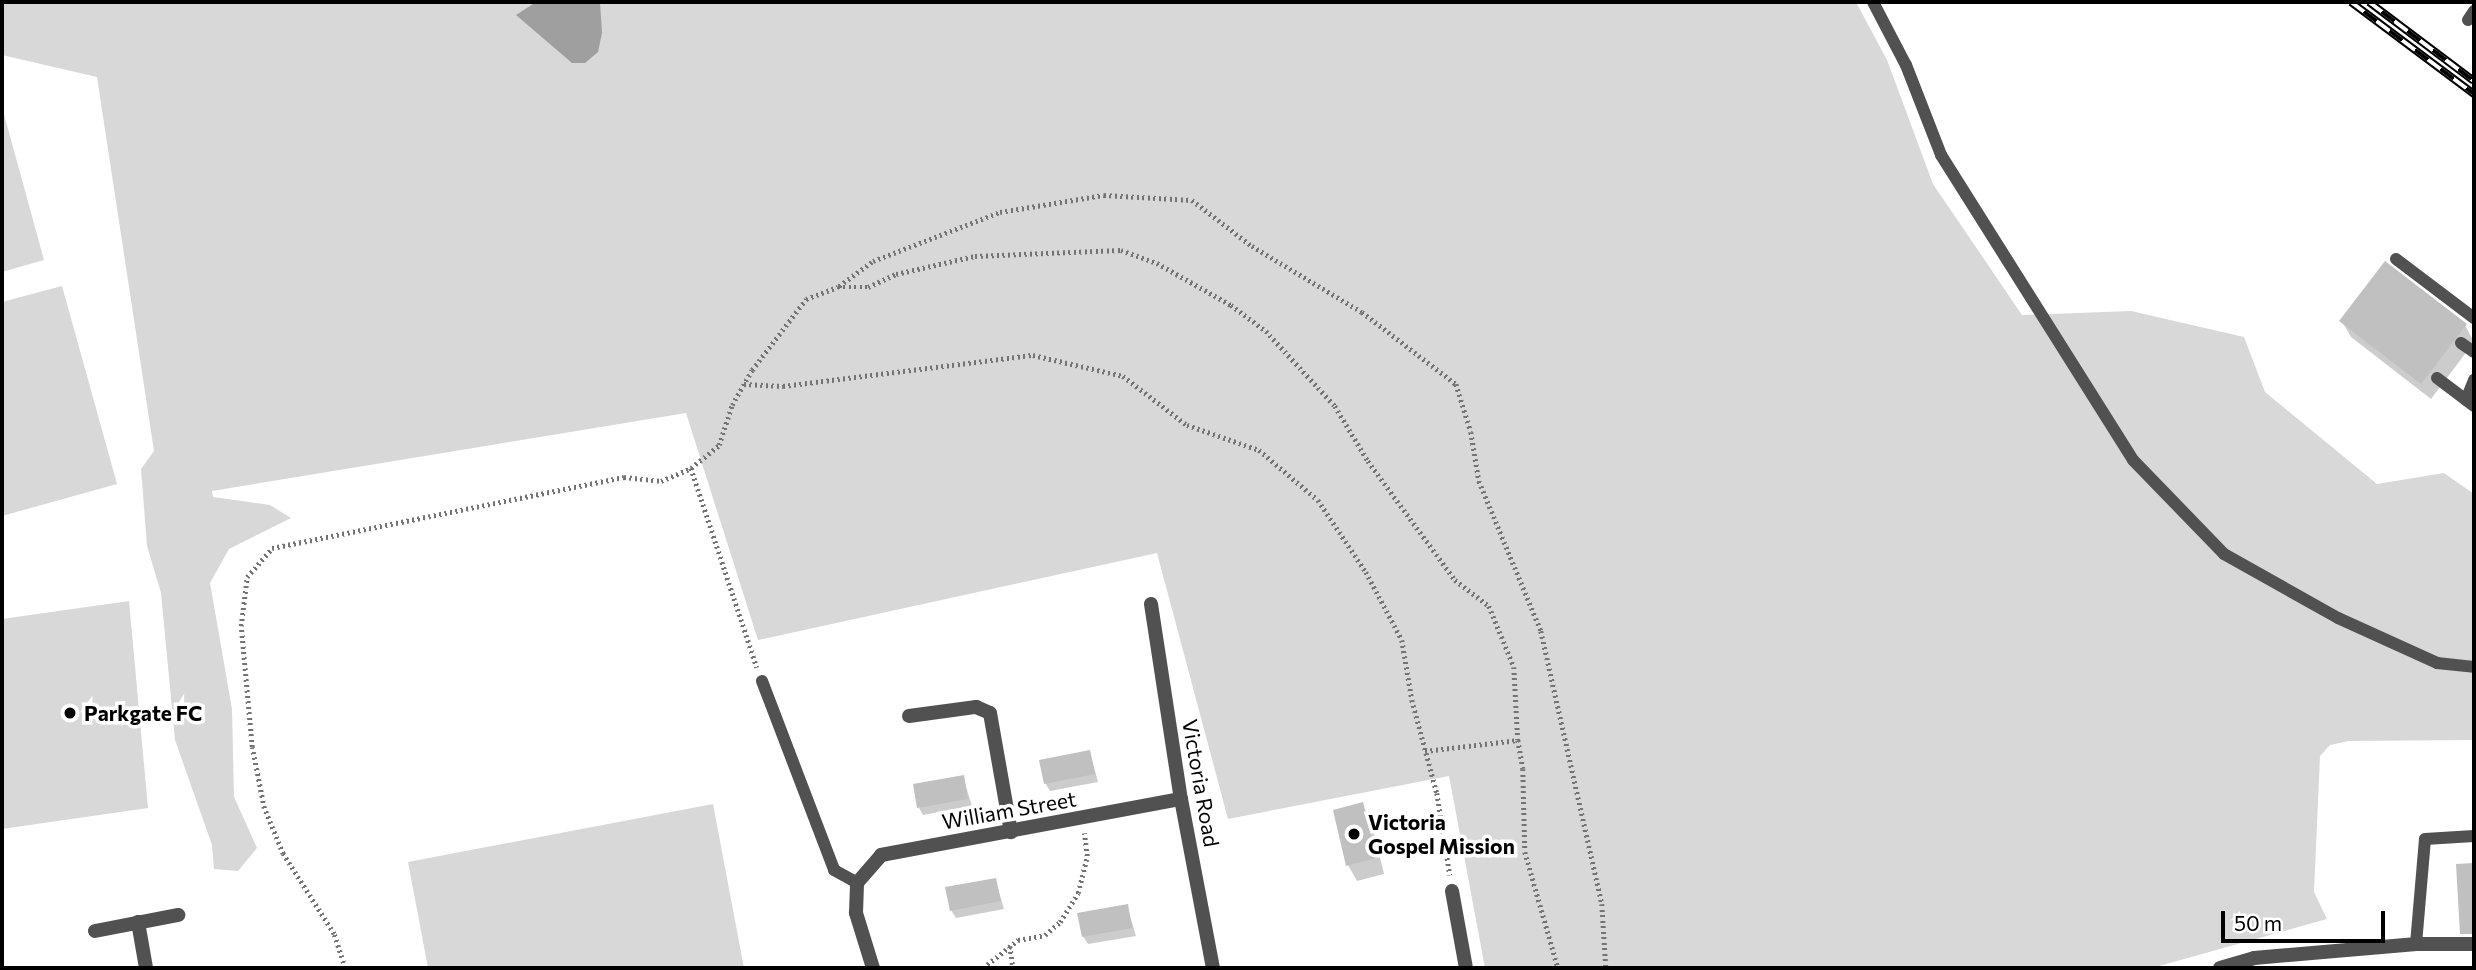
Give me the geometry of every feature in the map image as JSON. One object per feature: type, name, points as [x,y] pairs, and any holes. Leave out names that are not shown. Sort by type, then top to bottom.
[{"type":"street","name":"Victoria Road","points":[[1151,604],[1181,799],[1213,968]]},
{"type":"street","points":[[909,716],[976,707],[990,713],[1011,832]]},
{"type":"street","name":"William Street","points":[[857,883],[881,855],[1181,799]]},
{"type":"street","points":[[857,883],[856,912],[873,968]]},
{"type":"street","points":[[1452,891],[1466,968]]},
{"type":"street","points":[[95,930],[178,915]]},
{"type":"street","points":[[138,922],[146,968]]},
{"type":"street","points":[[2220,968],[2254,958],[2416,944],[2474,944]]},
{"type":"lane","points":[[1872,2],[1906,65],[1941,155],[2133,460],[2224,554],[2362,629],[2437,663],[2474,667]]},
{"type":"lane","points":[[2396,259],[2474,318]]},
{"type":"lane","points":[[2461,343],[2474,352]]},
{"type":"lane","points":[[2437,377],[2470,403],[2474,380]]},
{"type":"lane","points":[[762,681],[835,870],[857,883]]},
{"type":"lane","points":[[2416,944],[2425,839],[2474,836]]},
{"type":"path","points":[[345,968],[334,934],[283,853],[264,808],[252,747],[241,626],[247,577],[272,548],[624,477],[661,481],[691,468],[719,445],[732,405],[744,384],[806,299],[838,287],[873,261],[1000,212],[1104,195],[1192,200],[1252,246],[1362,312],[1456,384],[1471,432],[1479,481],[1541,631],[1602,904],[1606,968]]},
{"type":"path","points":[[838,287],[868,287],[896,274],[975,256],[1121,250],[1157,263],[1231,305],[1266,331],[1335,406],[1368,461],[1455,580],[1489,606],[1514,667],[1518,740],[1523,769],[1525,852],[1558,968]]},
{"type":"path","points":[[744,384],[783,386],[1033,355],[1123,376],[1187,425],[1259,450],[1318,500],[1366,572],[1402,640],[1412,700],[1437,793],[1452,891]]},
{"type":"path","points":[[691,468],[762,681]]},
{"type":"path","points":[[1425,751],[1518,740]]},
{"type":"path","points":[[983,968],[1018,940],[1045,935],[1060,922],[1078,893],[1087,856],[1082,819]]},
{"type":"path","points":[[1010,946],[1013,968]]},
{"type":"shaded area","points":[[2,2],[1856,2],[1887,60],[1933,184],[2022,315],[2131,311],[2244,337],[2265,392],[2377,484],[2444,473],[2474,494],[2474,740],[2349,741],[2330,745],[2320,756],[2314,892],[2327,919],[2152,968],[1485,968],[1449,776],[1228,819],[1157,553],[758,640],[686,413],[212,491],[213,497],[270,505],[291,518],[229,549],[210,583],[232,709],[234,797],[257,848],[238,871],[214,869],[212,845],[175,740],[161,593],[147,546],[141,469],[154,451],[97,77],[2,55]]},
{"type":"shaded area","points":[[536,2],[600,2],[602,33],[598,52],[585,63],[572,63],[516,15]]},
{"type":"shaded area","points":[[2,107],[44,260],[2,272]]},
{"type":"shaded area","points":[[62,286],[117,484],[2,516],[2,302]]},
{"type":"shaded area","name":"Parkgate FC","points":[[129,601],[148,808],[2,829],[2,619]]},
{"type":"shaded area","points":[[713,804],[744,968],[428,968],[408,862]]},
{"type":"building","points":[[2385,261],[2467,324],[2421,384],[2339,321]]},
{"type":"building","points":[[1090,750],[1095,774],[1044,784],[1039,760]]},
{"type":"building","points":[[964,775],[968,799],[917,808],[913,784]]},
{"type":"building","name":"Victoria Gospel Mission","points":[[1363,802],[1376,858],[1346,866],[1333,810]]},
{"type":"building","points":[[2474,863],[2474,934],[2460,934],[2456,864]]},
{"type":"building","points":[[996,878],[1001,901],[950,911],[945,887]]},
{"type":"building","points":[[1128,904],[1132,928],[1082,937],[1077,913]]},
{"type":"railway","points":[[2351,2],[2474,94]]},
{"type":"railway","points":[[2369,2],[2474,81]]},
{"type":"place","name":"Parkgate FC","points":[[70,713]]},
{"type":"place","name":"Victoria Gospel Mission","points":[[1354,834]]}]
